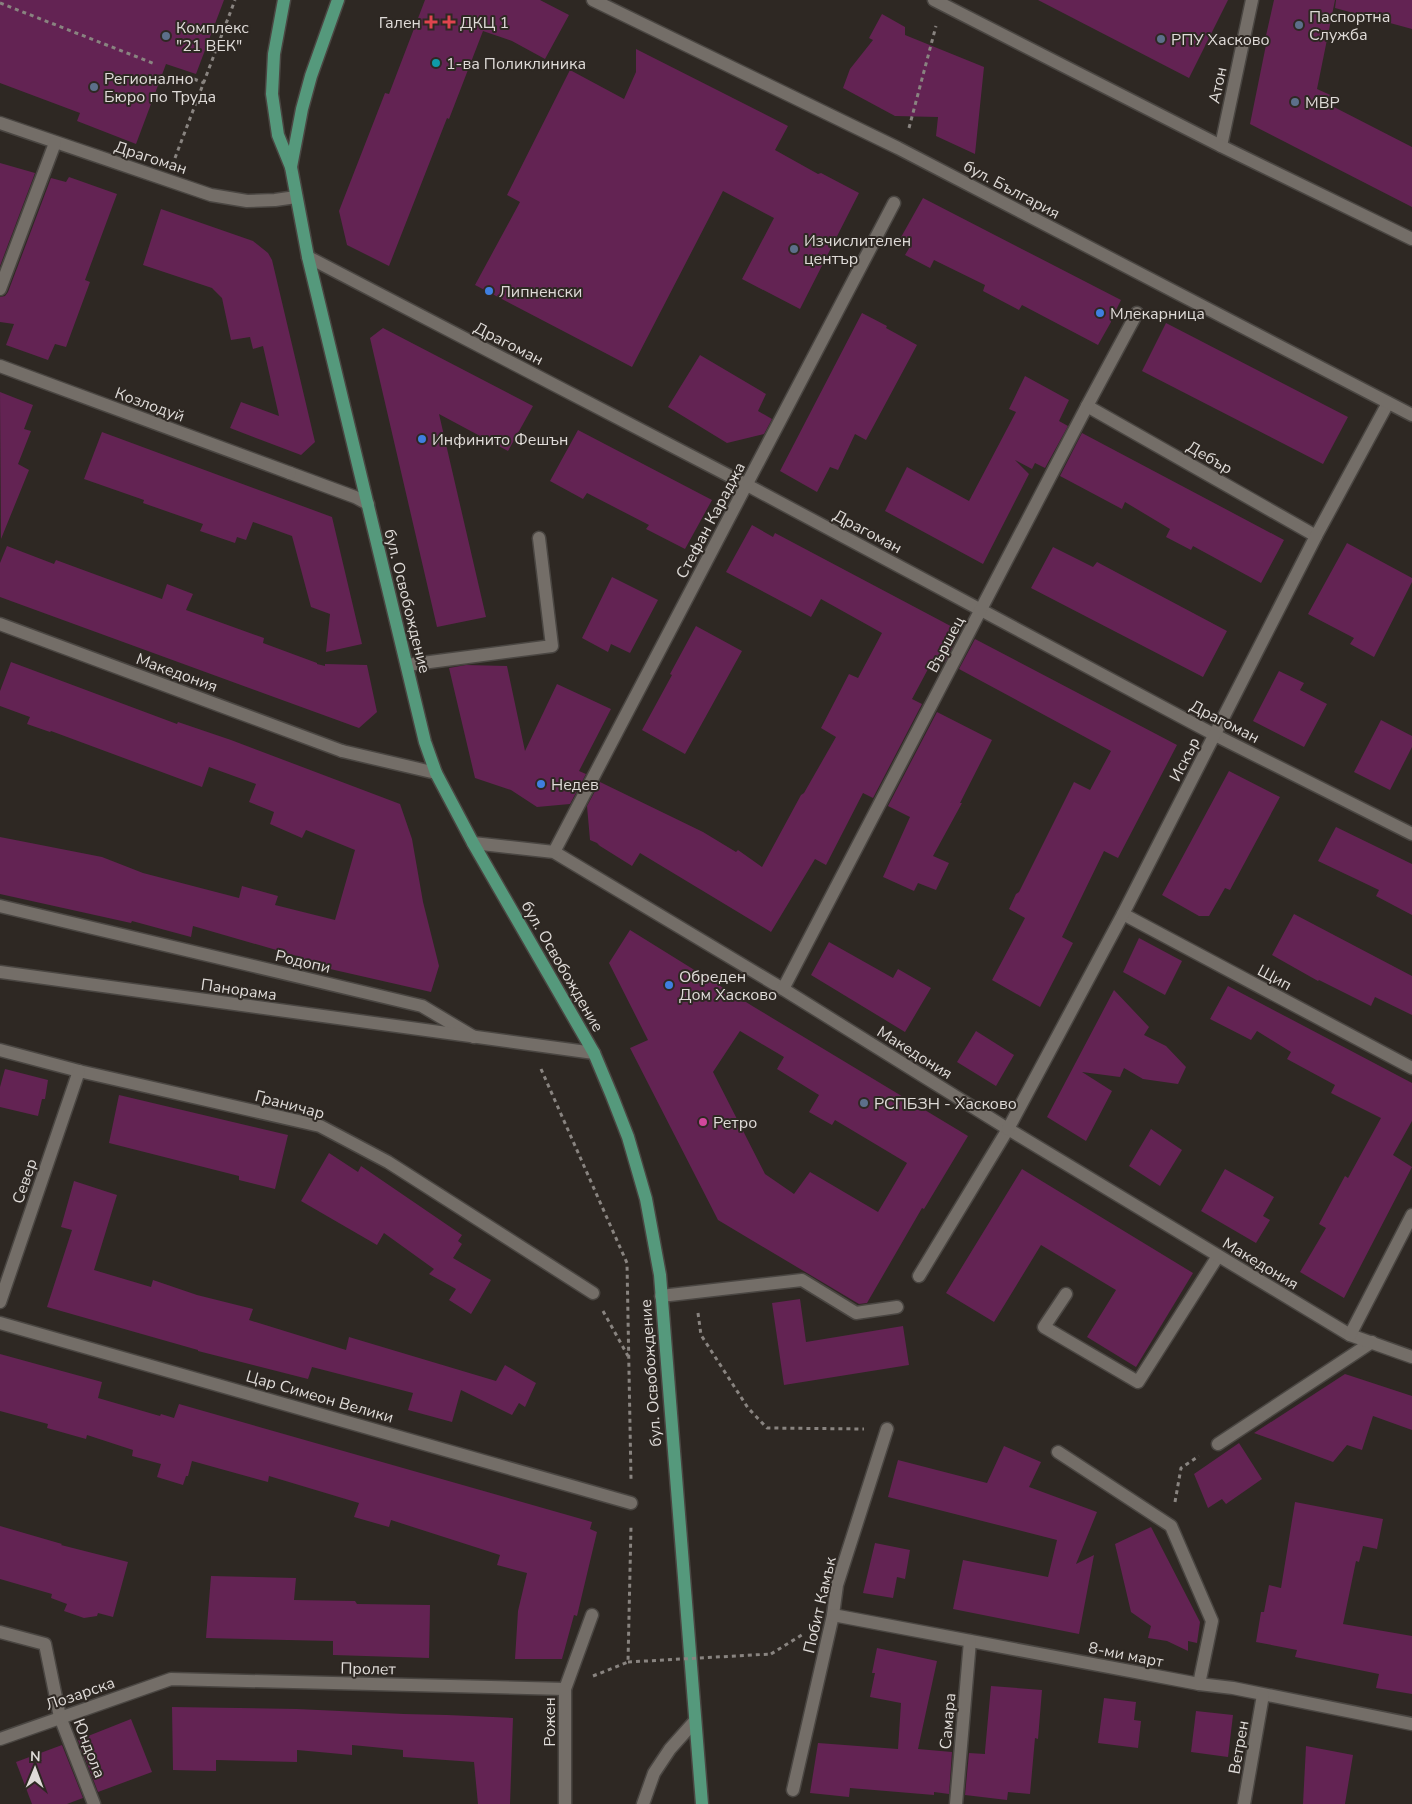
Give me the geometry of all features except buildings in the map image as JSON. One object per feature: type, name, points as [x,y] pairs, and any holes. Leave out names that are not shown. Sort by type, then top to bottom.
[{"type":"main road","name":"бул. Освобождение","points":[[284,0],[274,54],[272,94],[278,135],[291,167],[308,257],[425,742],[436,773],[473,843],[594,1053],[628,1137],[646,1200],[660,1275],[660,1296],[702,1804]]},
{"type":"main road","name":"бул. Освобождение","points":[[291,167],[302,109],[338,0]]},
{"type":"street","name":"бул. България","points":[[593,0],[898,148],[1412,415]]},
{"type":"street","name":"Атон","points":[[1221,146],[1252,0]]},
{"type":"street","points":[[938,2],[1221,146],[1412,239]]},
{"type":"street","name":"Драгоман","points":[[0,123],[211,194],[247,202],[296,197]]},
{"type":"street","points":[[0,289],[55,142]]},
{"type":"street","name":"Стефан Караджа","points":[[554,852],[894,203]]},
{"type":"street","name":"Драгоман","points":[[308,257],[747,485],[1215,735],[1412,834]]},
{"type":"street","name":"Вършец","points":[[782,990],[1137,313]]},
{"type":"street","name":"Козлодуй","points":[[0,366],[355,497],[368,504]]},
{"type":"street","name":"Искър","points":[[919,1276],[1008,1129],[1123,914],[1316,536],[1388,403]]},
{"type":"street","name":"Дебър","points":[[1087,406],[1316,536]]},
{"type":"street","points":[[407,664],[552,646],[539,538]]},
{"type":"street","name":"Македония","points":[[0,624],[342,751],[436,773]]},
{"type":"street","name":"Македония","points":[[473,843],[554,852],[1350,1335],[1412,1357]]},
{"type":"street","name":"Родопи","points":[[0,906],[422,1006],[474,1037],[594,1053]]},
{"type":"street","name":"Щип","points":[[1123,914],[1412,1068]]},
{"type":"street","name":"Панорама","points":[[0,972],[474,1037]]},
{"type":"street","name":"Граничар","points":[[0,1050],[80,1071],[320,1126],[388,1162],[593,1293]]},
{"type":"street","name":"Север","points":[[0,1302],[80,1071]]},
{"type":"street","points":[[1350,1335],[1412,1215]]},
{"type":"street","points":[[1066,1294],[1044,1327],[1138,1382],[1218,1256]]},
{"type":"street","points":[[660,1296],[802,1280],[856,1313],[897,1307]]},
{"type":"street","name":"Цар Симеон Велики","points":[[0,1323],[631,1503]]},
{"type":"street","points":[[1218,1444],[1372,1342]]},
{"type":"street","name":"Побит Камък","points":[[793,1790],[833,1615],[837,1585],[887,1429]]},
{"type":"street","points":[[1058,1452],[1171,1526],[1212,1621],[1199,1684]]},
{"type":"street","name":"Рожен","points":[[565,1804],[565,1688],[592,1615]]},
{"type":"street","name":"8-ми март","points":[[833,1615],[1199,1684],[1233,1688],[1412,1724]]},
{"type":"street","name":"Юндола","points":[[0,1632],[44,1644],[60,1717],[94,1804]]},
{"type":"street","name":"Самара","points":[[956,1804],[970,1640]]},
{"type":"street","name":"Пролет","points":[[170,1679],[565,1688]]},
{"type":"street","name":"Лозарска","points":[[0,1739],[170,1679]]},
{"type":"street","name":"Ветрен","points":[[1244,1804],[1264,1695]]},
{"type":"street","points":[[643,1804],[654,1773],[670,1749],[694,1722]]},
{"type":"path","points":[[167,179],[235,0]]},
{"type":"path","points":[[898,148],[905,140],[938,2]]},
{"type":"path","points":[[0,3],[155,64]]},
{"type":"path","points":[[194,79],[204,83]]},
{"type":"path","points":[[531,1046],[627,1263],[631,1503],[628,1662]]},
{"type":"path","points":[[695,1292],[701,1335],[748,1408],[767,1428],[887,1429]]},
{"type":"path","points":[[593,1293],[629,1358]]},
{"type":"path","points":[[1171,1526],[1181,1468],[1218,1444]]},
{"type":"path","points":[[565,1688],[628,1662],[771,1654],[833,1615]]},
{"type":"place","name":"Гален","points":[[431,22]]},
{"type":"place","name":"ДКЦ 1","points":[[449,22]]},
{"type":"place","name":"Паспортна Служба","points":[[1299,25]]},
{"type":"place","name":"Комплекс \"21 ВЕК\"","points":[[166,36]]},
{"type":"place","name":"РПУ Хасково","points":[[1161,39]]},
{"type":"place","name":"1-ва Поликлиника","points":[[436,63]]},
{"type":"place","name":"Регионално Бюро по Труда","points":[[94,87]]},
{"type":"place","name":"МВР","points":[[1295,102]]},
{"type":"place","name":"Изчислителен център","points":[[794,249]]},
{"type":"place","name":"Липненски","points":[[489,291]]},
{"type":"place","name":"Млекарница","points":[[1100,313]]},
{"type":"place","name":"Инфинито Фешън","points":[[422,439]]},
{"type":"place","name":"Недев","points":[[541,784]]},
{"type":"place","name":"Обреден Дом Хасково","points":[[669,985]]},
{"type":"place","name":"РСПБЗН - Хасково","points":[[864,1103]]},
{"type":"place","name":"Ретро","points":[[703,1122]]}]
